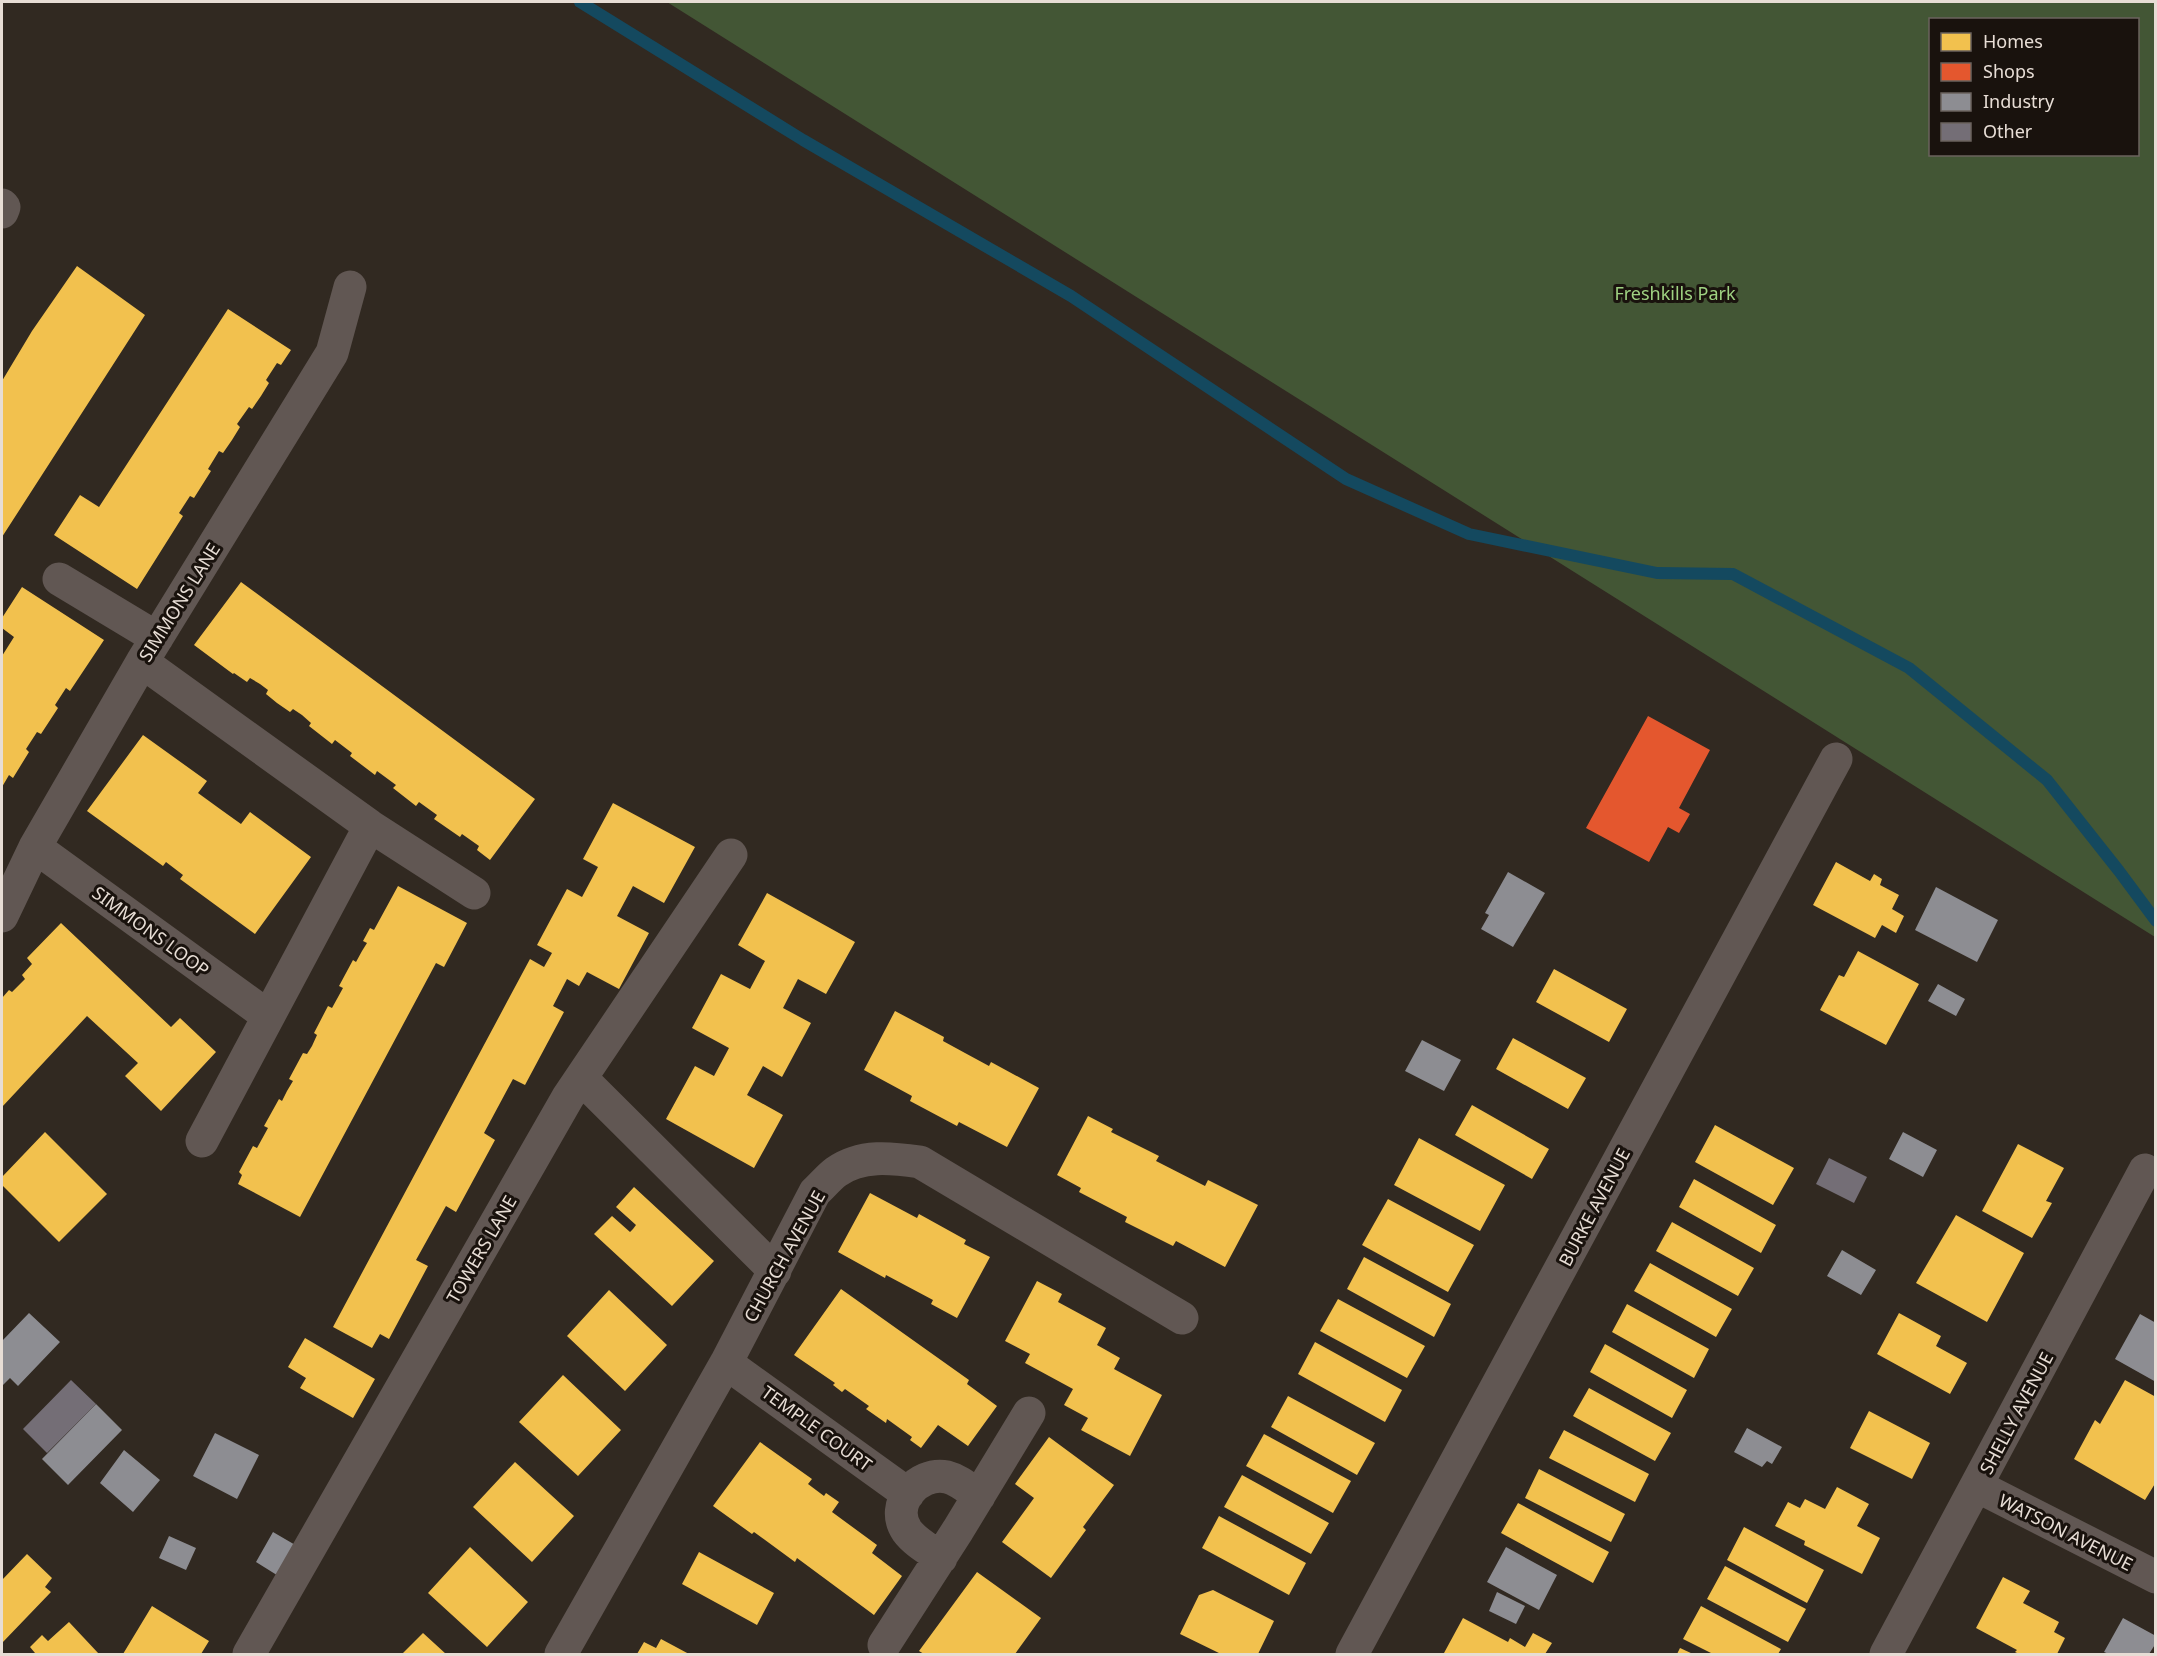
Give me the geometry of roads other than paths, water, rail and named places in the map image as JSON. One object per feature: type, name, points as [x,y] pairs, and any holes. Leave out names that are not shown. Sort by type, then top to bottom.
[{"type":"street","points":[[2,205],[4,207],[2,212]]},
{"type":"street","name":"SIMMONS LANE","points":[[2,915],[35,847],[149,650],[332,353],[350,287]]},
{"type":"street","points":[[59,579],[370,826],[474,893]]},
{"type":"street","name":"BURKE AVENUE","points":[[1352,1654],[1836,759]]},
{"type":"street","points":[[202,1141],[370,826]]},
{"type":"street","name":"SIMMONS LOOP","points":[[35,847],[268,1016]]},
{"type":"street","name":"TOWERS LANE","points":[[249,1654],[562,1108],[731,855]]},
{"type":"street","points":[[581,1078],[775,1271]]},
{"type":"street","name":"CHURCH AVENUE","points":[[561,1654],[726,1363],[815,1192],[837,1171],[860,1161],[892,1158],[920,1162],[1182,1318]]},
{"type":"street","name":"SHELLY AVENUE","points":[[1886,1654],[2145,1170]]},
{"type":"street","name":"TEMPLE COURT","points":[[726,1363],[908,1494]]},
{"type":"street","points":[[884,1645],[1029,1413]]},
{"type":"street","points":[[940,1558],[906,1530],[902,1510],[908,1494],[921,1480],[933,1476],[957,1481],[979,1496]]},
{"type":"street","name":"WATSON AVENUE","points":[[1977,1486],[2156,1577]]},
{"type":"waterway","points":[[580,2],[803,140],[1071,296],[1346,479],[1469,534],[1657,573],[1733,574],[1909,668],[2047,780],[2156,921]]},
{"type":"park label","name":"Freshkills Park","points":[[1675,293]]}]
